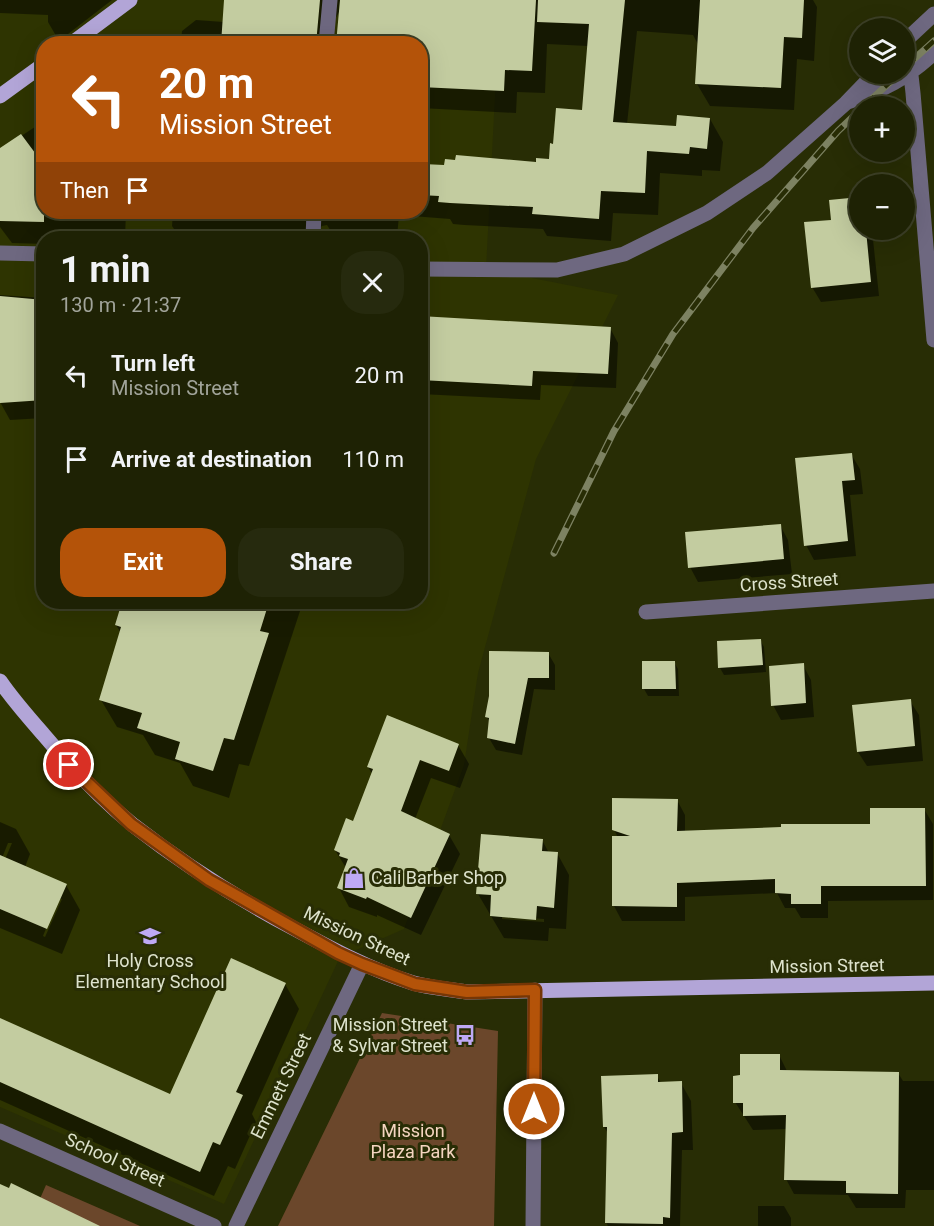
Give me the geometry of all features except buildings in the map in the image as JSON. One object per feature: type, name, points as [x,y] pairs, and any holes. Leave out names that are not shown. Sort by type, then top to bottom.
[{"type":"main road","points":[[82,36],[130,0]]},
{"type":"main road","points":[[0,96],[36,70]]},
{"type":"main road","name":"Mission Street","points":[[0,681],[69,765],[131,824],[209,880],[253,907],[362,964],[415,984],[467,992],[934,983]]},
{"type":"street","points":[[327,36],[330,0]]},
{"type":"street","points":[[915,32],[934,14]]},
{"type":"street","points":[[915,70],[934,53]]},
{"type":"street","points":[[428,269],[557,270],[624,254],[707,213],[767,173],[846,104],[865,84]]},
{"type":"street","points":[[846,104],[879,92],[893,84]]},
{"type":"street","points":[[912,84],[934,340]]},
{"type":"street","points":[[0,253],[36,254]]},
{"type":"street","name":"Cross Street","points":[[646,612],[934,591]]},
{"type":"street","name":"Emmett Street","points":[[236,1226],[362,964]]},
{"type":"street","points":[[533,1226],[535,990]]},
{"type":"street","name":"School Street","points":[[0,1131],[214,1226]]},
{"type":"shaded area","points":[[0,0],[500,0],[486,269],[618,295],[536,459],[478,673],[464,765],[404,929],[340,957],[224,1204],[0,1107]]},
{"type":"green space","name":"Mission Plaza Park","points":[[382,1013],[498,1031],[494,1226],[278,1226]]},
{"type":"green space","points":[[46,1185],[140,1226],[28,1226]]},
{"type":"railway","points":[[915,58],[934,41]]},
{"type":"railway","points":[[875,96],[888,84]]},
{"type":"railway","points":[[554,553],[614,431],[673,334],[753,228],[849,120]]},
{"type":"place","name":"Cali Barber Shop","points":[[354,878]]},
{"type":"place","name":"Holy Cross Elementary School","points":[[150,936]]},
{"type":"place","name":"Mission Street & Sylvar Street","points":[[465,1035]]},
{"type":"route","points":[[69,765],[131,824],[209,880],[253,907],[338,953],[415,984],[467,992],[535,990],[534,1109]]}]
